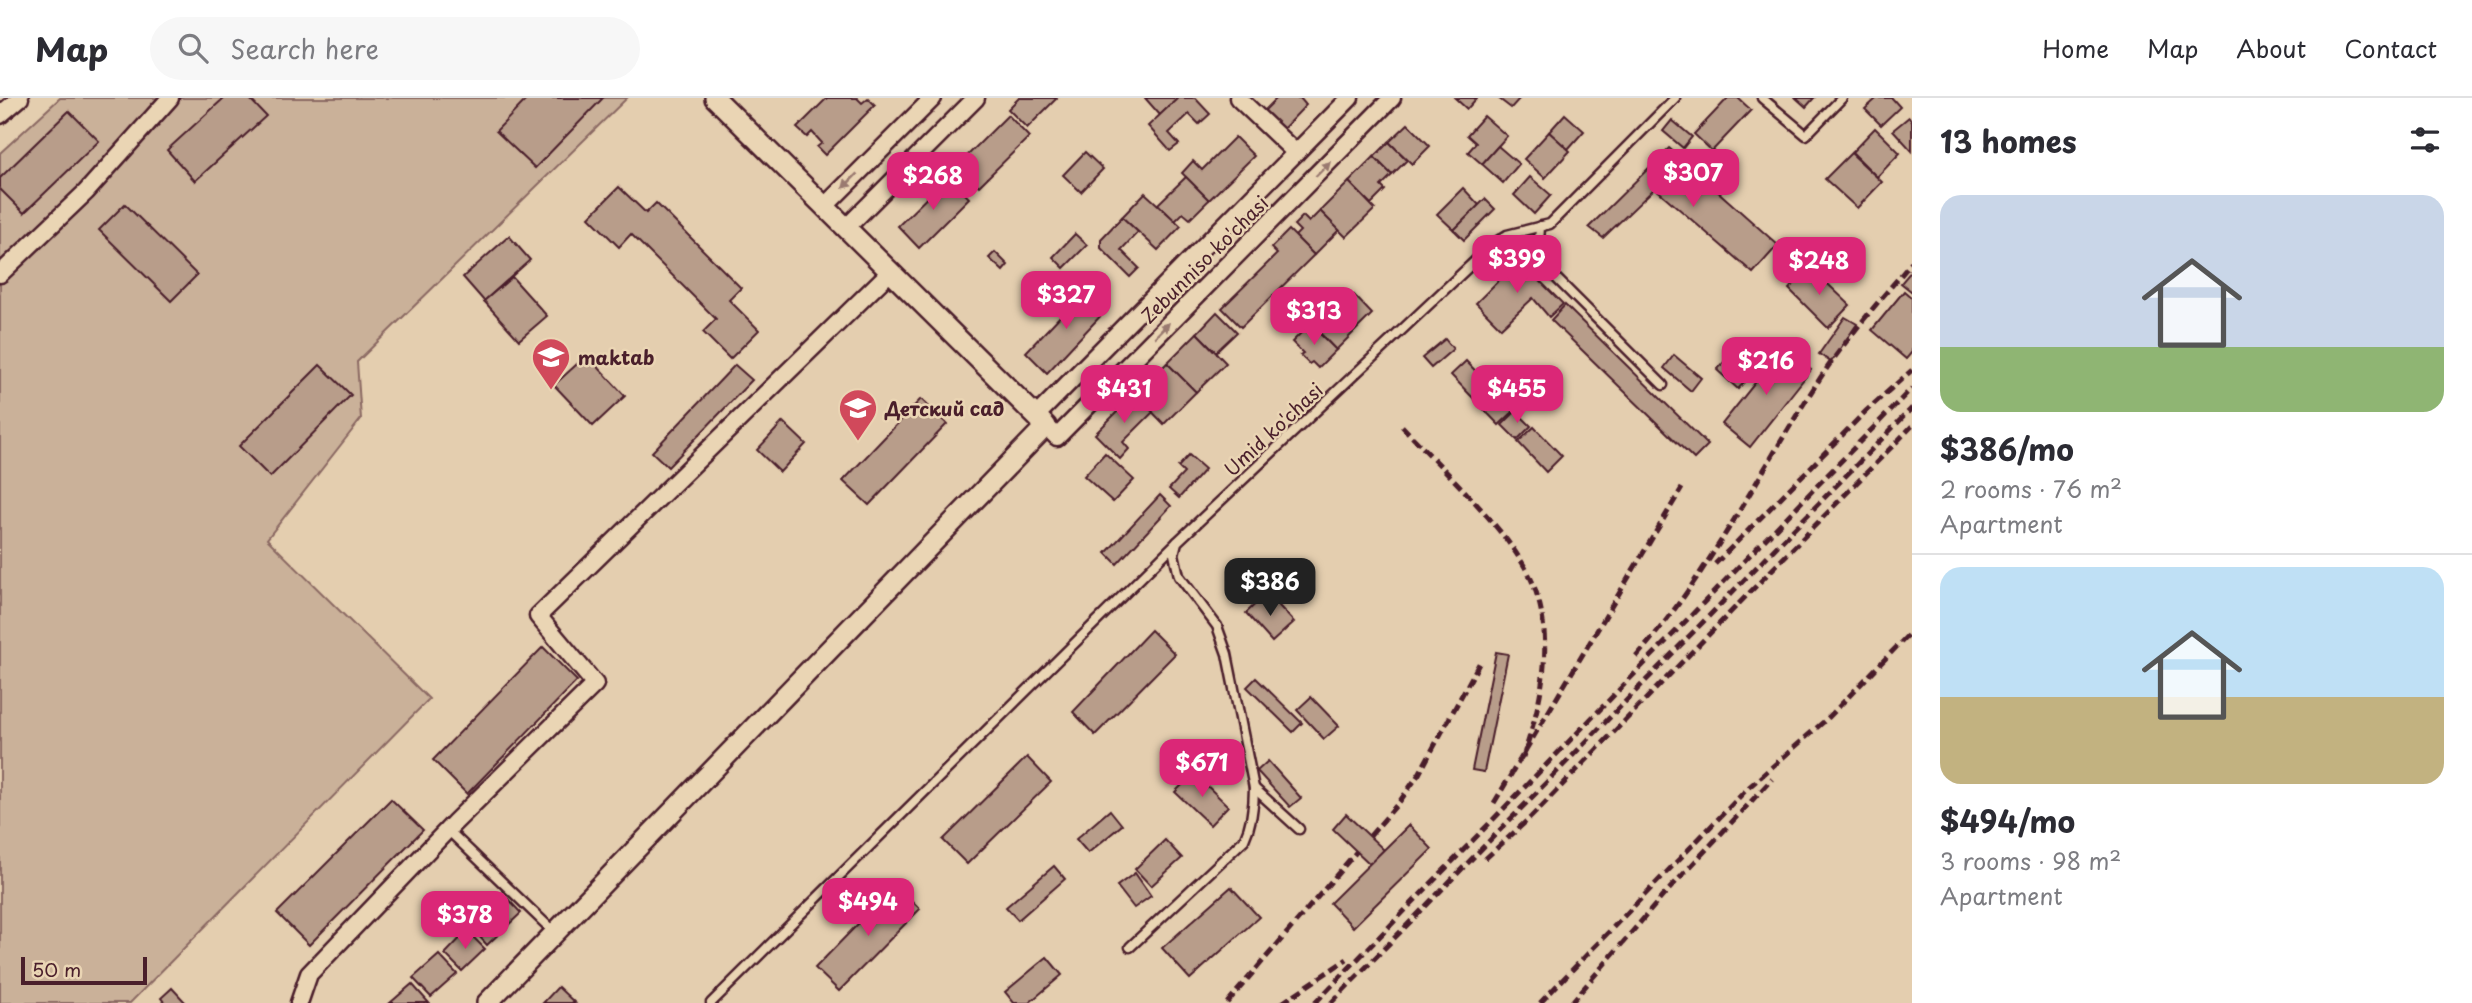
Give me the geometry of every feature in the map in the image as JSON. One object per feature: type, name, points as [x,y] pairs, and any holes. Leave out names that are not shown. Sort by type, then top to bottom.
[{"type":"street","points":[[0,116],[20,98]]},
{"type":"street","points":[[0,274],[86,191],[170,98]]},
{"type":"street","points":[[487,1003],[1041,421],[715,98]]},
{"type":"street","points":[[825,206],[933,98]]},
{"type":"street","points":[[846,228],[976,98]]},
{"type":"street","points":[[1238,98],[1296,153]]},
{"type":"street","name":"Zebunniso ko'chasi","points":[[1350,98],[1041,421],[1057,438],[1392,98]]},
{"type":"street","points":[[299,1003],[309,974],[448,830],[595,684],[538,616],[890,272]]},
{"type":"lane","name":"Umid ko'chasi","points":[[711,1003],[1177,542],[1493,244],[1507,235],[1550,224],[1675,98]]},
{"type":"lane","points":[[1762,98],[1807,135],[1842,98]]},
{"type":"lane","points":[[1540,226],[1538,260],[1663,385]]},
{"type":"lane","points":[[1130,947],[1244,840],[1251,826],[1254,810],[1254,788],[1227,654],[1217,626],[1179,576],[1174,554],[1177,542]]},
{"type":"lane","points":[[1254,788],[1300,829]]},
{"type":"lane","points":[[448,830],[555,933]]},
{"type":"shaded area","points":[[60,98],[627,98],[357,362],[361,419],[267,539],[429,699],[130,1003],[0,1003],[0,153]]},
{"type":"building","points":[[224,98],[249,98],[266,116],[195,181],[167,150]]},
{"type":"building","points":[[528,98],[603,98],[535,168],[496,131]]},
{"type":"building","points":[[827,98],[857,98],[862,103],[868,98],[875,105],[825,155],[817,147],[822,143],[812,132],[807,137],[797,128]]},
{"type":"building","points":[[1019,98],[1057,98],[1027,128],[1008,109]]},
{"type":"building","points":[[1145,98],[1178,98],[1160,115]]},
{"type":"building","points":[[1178,98],[1195,98],[1210,114],[1199,124],[1189,114],[1169,133],[1179,144],[1170,151],[1148,126]]},
{"type":"building","points":[[1277,98],[1300,98],[1306,105],[1281,131],[1262,113]]},
{"type":"building","points":[[1455,98],[1477,98],[1467,109]]},
{"type":"building","points":[[1498,98],[1520,98],[1511,108]]},
{"type":"building","points":[[1728,98],[1738,98],[1751,110],[1712,151],[1694,134]]},
{"type":"building","points":[[1796,98],[1814,98],[1806,107]]},
{"type":"building","points":[[1877,98],[1892,98],[1900,107],[1881,125],[1865,109]]},
{"type":"building","points":[[69,111],[99,141],[24,213],[0,189],[0,178]]},
{"type":"building","points":[[1565,114],[1584,131],[1568,149],[1549,132]]},
{"type":"building","points":[[1008,115],[1029,137],[979,186],[958,165]]},
{"type":"building","points":[[1484,116],[1507,136],[1482,164],[1468,152],[1476,143],[1467,135]]},
{"type":"building","points":[[1909,117],[1912,121],[1912,151],[1893,130]]},
{"type":"building","points":[[1672,120],[1692,137],[1683,148],[1663,131]]},
{"type":"building","points":[[1408,124],[1430,146],[1412,164],[1389,142]]},
{"type":"building","points":[[1875,128],[1900,153],[1877,177],[1852,152]]},
{"type":"building","points":[[1549,132],[1570,151],[1545,178],[1524,159]]},
{"type":"building","points":[[1235,137],[1254,156],[1209,200],[1182,173],[1193,161],[1202,170]]},
{"type":"building","points":[[1389,142],[1407,160],[1392,175],[1374,157]]},
{"type":"building","points":[[1498,146],[1519,164],[1503,183],[1482,164]]},
{"type":"building","points":[[1669,148],[1778,245],[1753,273],[1655,188],[1603,238],[1589,227]]},
{"type":"building","points":[[1085,152],[1103,169],[1081,192],[1063,175]]},
{"type":"building","points":[[1851,153],[1882,182],[1857,208],[1825,179]]},
{"type":"building","points":[[1374,157],[1392,175],[1381,186],[1385,190],[1371,204],[1349,182]]},
{"type":"building","points":[[948,177],[969,198],[919,248],[898,226]]},
{"type":"building","points":[[1186,177],[1209,200],[1190,219],[1183,213],[1175,221],[1158,204]]},
{"type":"building","points":[[1530,177],[1551,195],[1534,214],[1514,195]]},
{"type":"building","points":[[1349,182],[1375,209],[1346,237],[1320,211]]},
{"type":"building","points":[[619,187],[646,213],[656,203],[741,288],[729,300],[759,330],[730,359],[703,332],[716,319],[631,234],[619,247],[589,217]]},
{"type":"building","points":[[1463,188],[1479,205],[1454,230],[1437,214]]},
{"type":"building","points":[[1145,193],[1181,226],[1158,250],[1122,217]]},
{"type":"building","points":[[1485,199],[1495,209],[1464,240],[1454,230]]},
{"type":"building","points":[[125,204],[197,275],[171,301],[99,230]]},
{"type":"building","points":[[1320,211],[1339,230],[1314,255],[1295,236],[1300,231],[1294,225],[1303,216],[1309,222]]},
{"type":"building","points":[[1122,217],[1138,232],[1121,250],[1139,268],[1130,277],[1101,248],[1101,239]]},
{"type":"building","points":[[1289,230],[1314,255],[1241,327],[1222,308],[1277,254],[1271,248]]},
{"type":"building","points":[[1075,234],[1087,245],[1064,268],[1053,257]]},
{"type":"building","points":[[509,236],[530,260],[484,301],[463,277]]},
{"type":"building","points":[[995,252],[1008,265],[1003,271],[989,258]]},
{"type":"building","points":[[1519,260],[1563,304],[1549,317],[1533,298],[1501,328],[1476,303]]},
{"type":"building","points":[[1810,267],[1850,305],[1828,328],[1789,289]]},
{"type":"building","points":[[1912,270],[1912,292],[1901,283]]},
{"type":"building","points":[[512,277],[547,316],[519,340],[484,301]]},
{"type":"building","points":[[1086,289],[1107,309],[1047,373],[1026,352]]},
{"type":"building","points":[[1904,291],[1912,298],[1912,352],[1906,359],[1872,330]]},
{"type":"building","points":[[1354,295],[1372,314],[1336,350],[1318,331]]},
{"type":"building","points":[[1565,305],[1708,445],[1694,459],[1551,320]]},
{"type":"building","points":[[1217,312],[1237,332],[1216,352],[1197,333]]},
{"type":"building","points":[[1845,317],[1857,324],[1831,362],[1819,354]]},
{"type":"building","points":[[1310,324],[1336,350],[1318,368],[1300,355],[1303,353],[1292,342]]},
{"type":"building","points":[[1197,333],[1226,363],[1196,392],[1167,363]]},
{"type":"building","points":[[1445,339],[1453,349],[1431,368],[1422,358]]},
{"type":"building","points":[[1744,340],[1765,359],[1738,389],[1717,370]]},
{"type":"building","points":[[1783,348],[1811,370],[1750,447],[1722,424]]},
{"type":"building","points":[[587,355],[625,396],[593,426],[554,385]]},
{"type":"building","points":[[1674,355],[1701,378],[1691,391],[1664,368]]},
{"type":"building","points":[[1466,361],[1514,411],[1499,425],[1451,375]]},
{"type":"building","points":[[1167,363],[1196,392],[1164,424],[1135,394]]},
{"type":"building","points":[[320,365],[351,395],[270,477],[239,446]]},
{"type":"building","points":[[735,365],[752,380],[668,467],[652,452]]},
{"type":"building","points":[[1135,394],[1153,412],[1123,442],[1129,449],[1120,459],[1095,434]]},
{"type":"building","points":[[921,399],[947,424],[869,505],[843,481]]},
{"type":"building","points":[[1516,411],[1531,426],[1517,440],[1502,425]]},
{"type":"building","points":[[783,422],[806,444],[780,472],[757,450]]},
{"type":"building","points":[[1534,427],[1562,456],[1546,472],[1518,442]]},
{"type":"building","points":[[1105,453],[1134,480],[1113,502],[1084,476]]},
{"type":"building","points":[[1189,455],[1205,469],[1179,498],[1169,489],[1184,473],[1178,467]]},
{"type":"building","points":[[1160,495],[1171,506],[1117,564],[1106,553]]},
{"type":"building","points":[[1267,593],[1294,622],[1272,642],[1246,613]]},
{"type":"building","points":[[1151,630],[1175,654],[1095,735],[1073,712]]},
{"type":"building","points":[[543,647],[577,681],[467,794],[433,760]]},
{"type":"building","points":[[1496,652],[1508,654],[1484,772],[1472,770]]},
{"type":"building","points":[[1256,678],[1302,723],[1293,732],[1247,687]]},
{"type":"building","points":[[1311,697],[1339,726],[1324,739],[1297,710]]},
{"type":"building","points":[[1027,757],[1051,782],[967,864],[943,840]]},
{"type":"building","points":[[1268,761],[1301,798],[1290,807],[1257,771]]},
{"type":"building","points":[[1194,773],[1228,806],[1210,825],[1175,792]]},
{"type":"building","points":[[391,799],[423,830],[309,945],[277,913]]},
{"type":"building","points":[[1110,810],[1122,825],[1088,853],[1076,839]]},
{"type":"building","points":[[1346,814],[1384,850],[1370,864],[1333,829]]},
{"type":"building","points":[[1409,825],[1432,849],[1353,927],[1330,903]]},
{"type":"building","points":[[1165,840],[1182,858],[1151,886],[1135,869]]},
{"type":"building","points":[[1054,866],[1065,879],[1018,920],[1006,907]]},
{"type":"building","points":[[1135,873],[1151,896],[1134,908],[1117,886]]},
{"type":"building","points":[[896,885],[920,909],[839,991],[815,968]]},
{"type":"building","points":[[1231,887],[1259,917],[1190,979],[1162,948]]},
{"type":"building","points":[[504,895],[521,913],[487,945],[470,926]]},
{"type":"building","points":[[467,931],[485,949],[462,971],[445,954]]},
{"type":"building","points":[[439,955],[457,974],[431,997],[413,978]]},
{"type":"building","points":[[1047,957],[1062,975],[1029,1003],[1014,1003],[1005,992]]},
{"type":"building","points":[[412,984],[429,1003],[390,1003]]},
{"type":"building","points":[[558,987],[575,1003],[543,1003]]},
{"type":"building","points":[[172,988],[186,1003],[165,1003],[161,998]]},
{"type":"railway","points":[[1636,657],[1663,625],[1710,558],[1828,367],[1912,262]]},
{"type":"railway","points":[[1715,564],[1867,410],[1912,370]]},
{"type":"railway","points":[[1315,1003],[1912,388]]},
{"type":"railway","points":[[1331,1003],[1912,408]]},
{"type":"railway","points":[[1402,426],[1508,541],[1532,581],[1543,625],[1544,670],[1536,714],[1523,757]]},
{"type":"railway","points":[[1485,859],[1531,817],[1912,426]]},
{"type":"railway","points":[[1494,803],[1682,488]]},
{"type":"railway","points":[[1540,1003],[1748,788],[1829,717],[1912,631]]},
{"type":"railway","points":[[1370,836],[1419,774],[1481,660]]},
{"type":"railway","points":[[1571,1003],[1662,897],[1772,779]]},
{"type":"railway","points":[[1227,1003],[1357,851]]},
{"type":"railway","points":[[1282,1003],[1347,959]]},
{"type":"place","name":"maktab","points":[[551,391]]},
{"type":"place","name":"Детский сад","points":[[858,442]]}]
